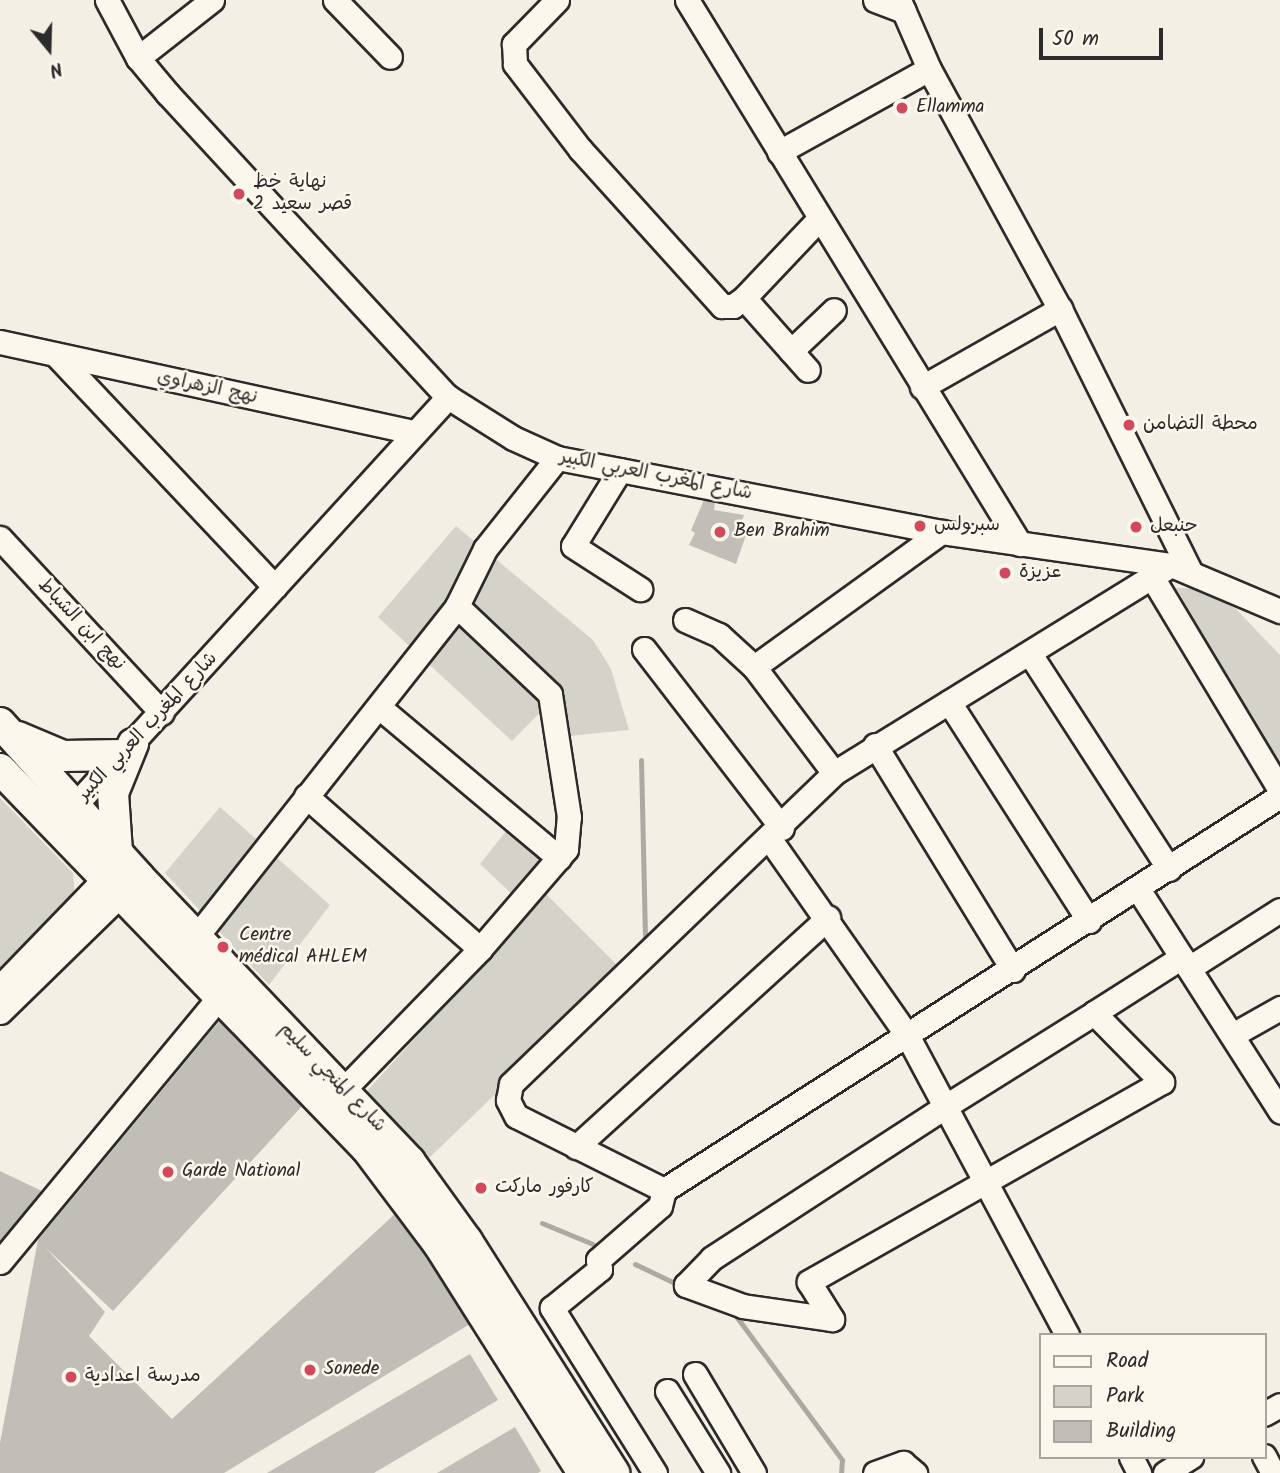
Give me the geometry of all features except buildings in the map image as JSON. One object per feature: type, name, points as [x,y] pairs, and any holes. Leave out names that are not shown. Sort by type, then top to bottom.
[{"type":"main road","points":[[6,729],[64,756],[128,750],[113,793],[121,872]]},
{"type":"main road","name":"شارع المنجي سليم","points":[[6,729],[66,816],[121,872],[196,937],[410,1162],[448,1213],[614,1473]]},
{"type":"main road","name":"شارع المنجي سليم","points":[[0,769],[66,816]]},
{"type":"main road","name":"شارع المنجي سليم","points":[[121,872],[221,995],[397,1188],[439,1245],[583,1473]]},
{"type":"street","points":[[107,0],[138,58],[448,397]]},
{"type":"street","points":[[138,58],[212,0]]},
{"type":"street","points":[[335,0],[390,57]]},
{"type":"street","points":[[557,0],[514,44],[515,64],[525,82],[661,242],[722,306],[744,298],[820,218]]},
{"type":"street","points":[[687,0],[1020,544]]},
{"type":"street","points":[[875,0],[901,5],[929,69],[1059,309],[1171,571],[1280,790]]},
{"type":"street","points":[[779,152],[929,69]]},
{"type":"street","points":[[744,298],[808,370]]},
{"type":"street","points":[[922,387],[1059,309]]},
{"type":"street","points":[[791,351],[834,310]]},
{"type":"street","name":"نهج الزهراوي","points":[[0,342],[58,357],[414,432]]},
{"type":"street","points":[[58,357],[275,587]]},
{"type":"street","name":"شارع المغرب العربي الكبير","points":[[66,816],[448,397],[513,438],[557,458],[941,532],[1171,571],[1240,594],[1280,611]]},
{"type":"street","points":[[196,937],[457,606],[485,549],[557,458]]},
{"type":"street","points":[[620,470],[573,546],[640,589]]},
{"type":"street","points":[[754,667],[941,532]]},
{"type":"street","name":"نهج ابن الشباط","points":[[0,538],[162,713]]},
{"type":"street","points":[[664,1190],[512,1112],[508,1100],[511,1084],[776,833],[834,773],[875,745],[1171,571]]},
{"type":"street","name":"شارع المغرب العربي الكبير","points":[[1240,594],[1280,628]]},
{"type":"street","points":[[343,1090],[480,949],[566,849],[569,817],[550,694],[457,606]]},
{"type":"street","points":[[685,620],[719,635],[754,667],[834,773]]},
{"type":"street","points":[[644,649],[776,833],[828,918],[907,1035],[1066,1333]]},
{"type":"street","points":[[1030,654],[1169,869]]},
{"type":"street","points":[[949,702],[1089,921]]},
{"type":"street","points":[[379,707],[559,858]]},
{"type":"street","points":[[875,745],[1013,970]]},
{"type":"street","points":[[306,796],[480,949]]},
{"type":"street","points":[[655,1473],[552,1308],[600,1269],[598,1260],[660,1206],[664,1190],[1013,970],[1280,796]]},
{"type":"street","points":[[0,987],[121,872]]},
{"type":"street","points":[[0,1012],[121,872]]},
{"type":"street","points":[[1138,889],[1279,1107]]},
{"type":"street","points":[[1094,1013],[1162,1082],[809,1282],[832,1319],[743,1307],[686,1285],[712,1258],[1094,1013],[1280,910]]},
{"type":"street","points":[[576,1147],[828,918]]},
{"type":"street","points":[[0,1262],[221,995]]},
{"type":"street","points":[[1234,1034],[1280,1008]]},
{"type":"street","points":[[695,1374],[754,1473]]},
{"type":"street","points":[[667,1391],[718,1473]]},
{"type":"street","points":[[1165,1473],[1188,1459]]},
{"type":"street","points":[[875,1473],[903,1462],[915,1473]]},
{"type":"green space","points":[[456,526],[593,640],[611,669],[629,730],[569,736],[562,690],[512,741],[378,617]]},
{"type":"green space","points":[[1176,588],[1203,589],[1236,609],[1280,655],[1280,769]]},
{"type":"green space","points":[[0,798],[73,873],[75,895],[0,969]]},
{"type":"green space","points":[[220,807],[330,905],[269,985],[165,873]]},
{"type":"green space","points":[[510,826],[548,859],[515,897],[480,864]]},
{"type":"green space","points":[[546,894],[623,971],[427,1160],[367,1091]]},
{"type":"waterway","points":[[641,760],[645,940]]},
{"type":"waterway","points":[[542,1223],[593,1244]]},
{"type":"waterway","points":[[635,1264],[681,1286]]},
{"type":"waterway","points":[[733,1312],[842,1460],[841,1473]]},
{"type":"place","name":"Ellamma","points":[[902,108]]},
{"type":"place","name":"نهاية خط قصر سعيد 2","points":[[239,194]]},
{"type":"place","name":"محطة التضامن","points":[[1129,425]]},
{"type":"place","name":"سبرولس","points":[[920,526]]},
{"type":"place","name":"حنبعل","points":[[1136,527]]},
{"type":"place","name":"Ben Brahim","points":[[720,532]]},
{"type":"place","name":"عزيزة","points":[[1005,573]]},
{"type":"place","name":"Centre médical AHLEM","points":[[223,947]]},
{"type":"place","name":"Garde National","points":[[168,1172]]},
{"type":"place","name":"كارفور ماركت","points":[[481,1188]]},
{"type":"place","name":"Sonede","points":[[310,1370]]},
{"type":"place","name":"مدرسة اعدادية","points":[[71,1377]]}]
